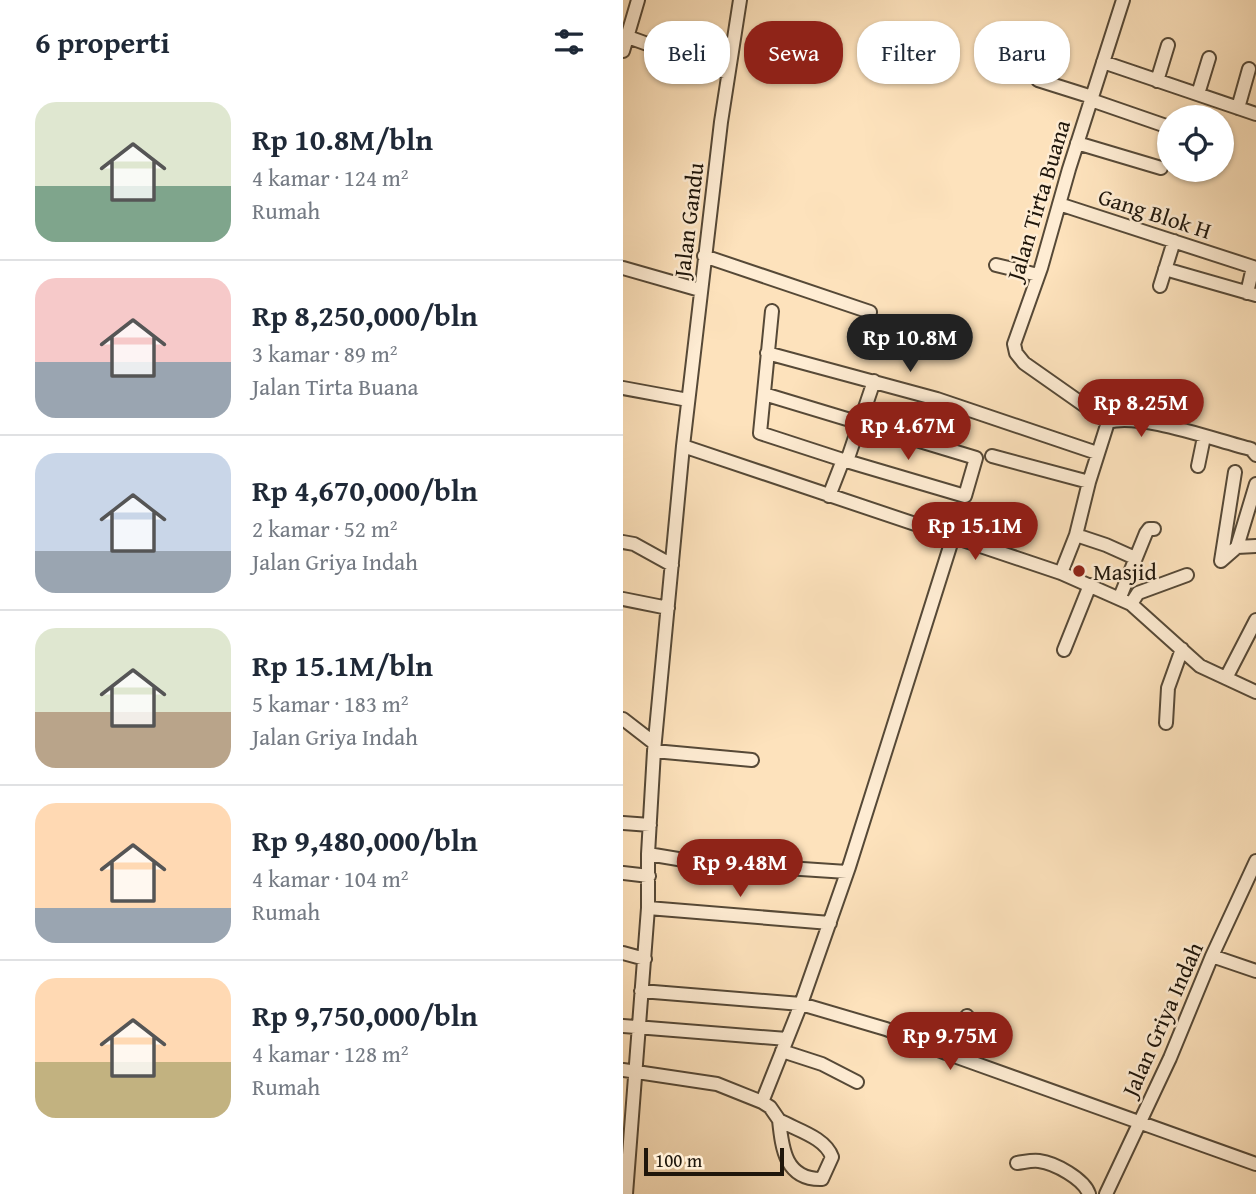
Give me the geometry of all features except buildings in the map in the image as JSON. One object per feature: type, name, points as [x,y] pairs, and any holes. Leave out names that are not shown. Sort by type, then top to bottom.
[{"type":"street","points":[[623,51],[638,0]]},
{"type":"street","name":"Jalan Gandu","points":[[730,61],[740,0]]},
{"type":"street","name":"Jalan Tirta Buana","points":[[1108,422],[1024,363],[1016,353],[1014,344],[1123,0]]},
{"type":"street","points":[[628,37],[644,43]]},
{"type":"street","points":[[1157,81],[1168,44]]},
{"type":"street","points":[[1198,94],[1209,58]]},
{"type":"street","points":[[1103,62],[1256,114]]},
{"type":"street","points":[[1238,108],[1249,69]]},
{"type":"street","name":"Jalan Gandu","points":[[626,1194],[627,1131],[637,1073],[638,1027],[645,959],[654,747],[700,290],[727,84]]},
{"type":"street","points":[[1049,84],[1157,123]]},
{"type":"street","points":[[1077,143],[1157,167]]},
{"type":"street","name":"Gang Blok H","points":[[1059,204],[1253,267],[1251,294]]},
{"type":"street","points":[[1160,286],[1174,241]]},
{"type":"street","points":[[704,256],[870,312]]},
{"type":"street","points":[[996,265],[1038,275]]},
{"type":"street","points":[[623,268],[700,290]]},
{"type":"street","points":[[1165,270],[1251,294]]},
{"type":"street","points":[[764,394],[976,458],[965,496],[760,433],[772,311]]},
{"type":"street","points":[[768,353],[937,399],[1097,453]]},
{"type":"street","points":[[829,496],[845,461],[874,381]]},
{"type":"street","points":[[623,388],[688,400]]},
{"type":"street","points":[[1061,573],[1076,535],[1097,453],[1108,422],[1139,421],[1249,450]]},
{"type":"street","points":[[1198,466],[1204,437]]},
{"type":"street","points":[[683,446],[1090,585],[1125,601],[1200,666],[1256,692]]},
{"type":"street","points":[[992,456],[1089,482]]},
{"type":"street","points":[[1235,472],[1221,561],[1237,547],[1256,484]]},
{"type":"street","points":[[1125,601],[1135,558],[1146,533],[1149,529],[1154,529]]},
{"type":"street","points":[[1076,535],[1135,558]]},
{"type":"street","points":[[762,1102],[830,923],[953,537]]},
{"type":"street","points":[[623,542],[634,544],[672,565]]},
{"type":"street","points":[[1237,547],[1256,546]]},
{"type":"street","points":[[1125,601],[1138,593],[1188,575]]},
{"type":"street","points":[[1064,650],[1090,585]]},
{"type":"street","points":[[623,599],[668,608]]},
{"type":"street","points":[[1226,678],[1254,628]]},
{"type":"street","points":[[1166,723],[1168,688],[1182,649]]},
{"type":"street","points":[[623,719],[654,747],[752,760]]},
{"type":"street","points":[[623,823],[650,825]]},
{"type":"street","points":[[648,854],[696,862],[847,872]]},
{"type":"street","name":"Jalan Griya Indah","points":[[1106,1194],[1184,1026],[1212,956],[1256,861]]},
{"type":"street","points":[[623,873],[649,876]]},
{"type":"street","points":[[648,908],[830,923]]},
{"type":"street","points":[[623,953],[645,959]]},
{"type":"street","points":[[1212,956],[1256,971]]},
{"type":"street","points":[[642,990],[801,1004],[886,1029],[1256,1164]]},
{"type":"street","points":[[946,1053],[951,1039],[967,1016]]},
{"type":"street","points":[[623,1026],[785,1045],[857,1082]]},
{"type":"street","points":[[623,1070],[717,1084],[762,1102],[770,1107],[779,1120],[786,1162],[809,1178],[821,1179],[832,1157],[829,1150],[816,1139],[779,1120]]},
{"type":"street","points":[[1017,1163],[1035,1160],[1044,1162],[1085,1185],[1089,1194]]},
{"type":"place","name":"Masjid","points":[[1079,571]]}]
